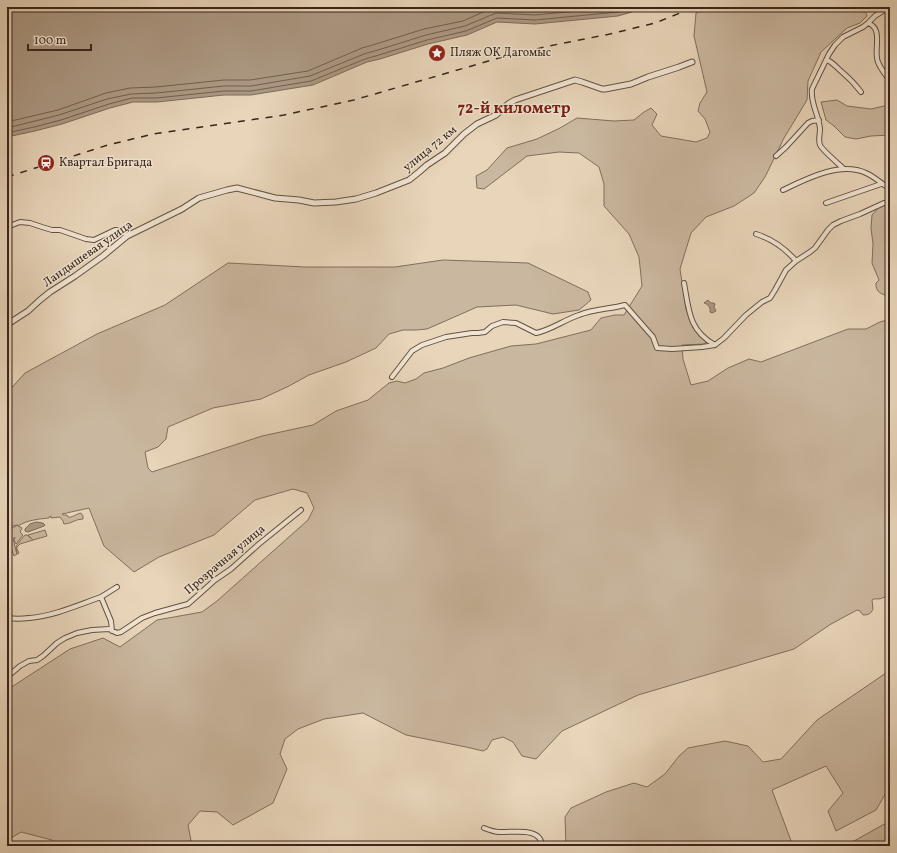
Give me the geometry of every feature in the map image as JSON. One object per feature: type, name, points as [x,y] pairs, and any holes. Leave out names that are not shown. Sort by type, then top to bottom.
[{"type":"street","points":[[844,169],[820,145],[819,120],[812,100],[812,89],[835,45],[843,37],[863,27],[875,16],[889,9]]},
{"type":"street","points":[[868,23],[871,24],[876,31],[878,39],[876,52],[877,61],[890,81]]},
{"type":"street","points":[[827,60],[833,63],[855,84],[861,92]]},
{"type":"street","name":"улица 72 км","points":[[298,200],[314,203],[356,199],[380,192],[409,180],[427,165],[445,153],[464,134],[477,124],[496,115],[515,100],[575,80],[602,89],[630,84],[692,62]]},
{"type":"street","points":[[776,156],[808,123],[819,120]]},
{"type":"street","points":[[783,190],[806,179],[844,169],[851,169],[866,173],[890,189]]},
{"type":"street","points":[[826,203],[881,184]]},
{"type":"street","name":"Ландышевая улица","points":[[7,323],[28,311],[50,292],[97,260],[127,236],[182,209],[199,198],[237,188],[275,198],[298,200]]},
{"type":"street","points":[[392,377],[412,351],[422,345],[446,337],[485,332],[492,326],[503,322],[516,324],[536,333],[593,310],[625,305],[653,337],[657,348],[702,348],[715,345],[724,338],[746,315],[762,302],[770,298],[786,270],[796,261],[816,248],[833,225],[884,203],[890,203]]},
{"type":"street","points":[[7,227],[20,222],[30,223],[94,240],[115,230],[123,231],[127,236]]},
{"type":"street","points":[[756,234],[767,238],[788,252],[796,261]]},
{"type":"street","points":[[684,283],[691,318],[695,328],[715,345]]},
{"type":"street","name":"Прозрачная улица","points":[[7,678],[20,666],[44,656],[64,638],[92,630],[109,629],[117,633],[121,632],[142,618],[188,604],[301,510]]},
{"type":"street","points":[[7,618],[30,618],[50,614],[101,597],[117,587]]},
{"type":"street","points":[[101,597],[111,621],[112,631]]},
{"type":"street","points":[[484,828],[498,832],[532,833],[539,837],[542,841],[542,846]]},
{"type":"shaded area","points":[[708,7],[864,7],[867,16],[860,23],[847,28],[821,52],[808,81],[807,100],[784,138],[765,177],[754,193],[734,206],[706,217],[691,233],[680,269],[686,309],[693,328],[706,340],[705,344],[682,345],[683,359],[691,385],[708,381],[728,368],[749,359],[761,362],[848,329],[866,329],[890,319],[890,594],[880,599],[872,600],[873,609],[869,614],[863,615],[857,610],[831,624],[794,649],[638,695],[562,731],[536,759],[522,756],[513,742],[503,737],[492,740],[487,749],[483,751],[406,735],[363,713],[324,719],[298,729],[285,739],[280,754],[287,769],[273,803],[233,825],[217,812],[200,811],[188,825],[192,846],[58,846],[52,840],[21,832],[11,838],[9,846],[7,846],[7,690],[70,649],[103,638],[120,647],[157,620],[202,612],[217,601],[308,520],[314,508],[307,493],[293,489],[255,500],[214,535],[159,557],[134,572],[104,546],[89,508],[62,514],[70,517],[81,513],[83,516],[83,519],[69,523],[64,524],[60,517],[51,518],[51,516],[49,518],[29,521],[18,526],[22,528],[20,532],[23,535],[16,544],[14,540],[15,537],[13,539],[17,554],[14,556],[10,546],[11,542],[10,545],[7,546],[7,535],[10,533],[12,528],[18,525],[7,527],[7,393],[25,373],[97,334],[165,305],[228,263],[305,267],[395,267],[443,260],[528,263],[588,292],[591,300],[579,310],[553,314],[516,305],[477,307],[427,329],[403,330],[389,334],[376,348],[346,362],[309,375],[261,399],[213,408],[168,427],[166,439],[158,447],[145,452],[148,468],[152,472],[262,436],[313,425],[336,411],[368,400],[389,383],[397,381],[405,383],[416,379],[424,373],[511,346],[536,344],[591,330],[601,318],[624,315],[642,286],[639,257],[629,234],[604,206],[604,184],[599,167],[579,153],[559,152],[527,156],[484,189],[477,188],[476,176],[487,170],[507,148],[537,139],[577,118],[614,121],[634,120],[651,108],[657,114],[652,125],[661,136],[696,142],[707,138],[710,132],[705,119],[698,111],[700,103],[707,92],[694,36],[696,13]]},
{"type":"shaded area","points":[[837,100],[847,106],[871,109],[890,106],[890,135],[871,136],[856,139],[845,137],[826,120],[821,102]]},
{"type":"shaded area","points":[[890,203],[890,296],[882,294],[878,291],[876,286],[876,283],[879,280],[872,263],[873,244],[871,228],[872,215],[879,207]]},
{"type":"shaded area","points":[[45,530],[47,536],[33,540],[28,535]]},
{"type":"shaded area","points":[[25,535],[33,540],[20,544],[17,547],[19,553],[17,554],[16,546]]},
{"type":"shaded area","points":[[890,667],[890,786],[876,810],[836,831],[828,811],[843,793],[826,766],[772,790],[793,846],[566,846],[565,817],[571,808],[606,792],[634,783],[647,787],[665,774],[679,756],[688,748],[725,741],[748,746],[763,762],[781,759],[817,720],[886,673]]},
{"type":"shaded area","points":[[890,821],[890,846],[845,846]]},
{"type":"water","points":[[7,7],[649,7],[618,16],[535,24],[497,22],[467,35],[428,44],[367,62],[313,85],[251,95],[224,95],[157,102],[133,102],[62,124],[7,137]]},
{"type":"water","points":[[708,300],[715,304],[714,307],[716,311],[712,313],[710,312],[709,306],[704,303]]},
{"type":"water","points":[[36,522],[43,523],[45,525],[28,532],[25,531],[30,524]]},
{"type":"railway","points":[[7,177],[108,145],[153,134],[284,115],[354,100],[499,58],[655,23],[695,7]]},
{"type":"place","name":"Пляж ОК Дагомыс","points":[[437,53]]},
{"type":"place","name":"Квартал Бригада","points":[[46,163]]},
{"type":"district","name":"72-й километр","points":[[514,109]]}]
